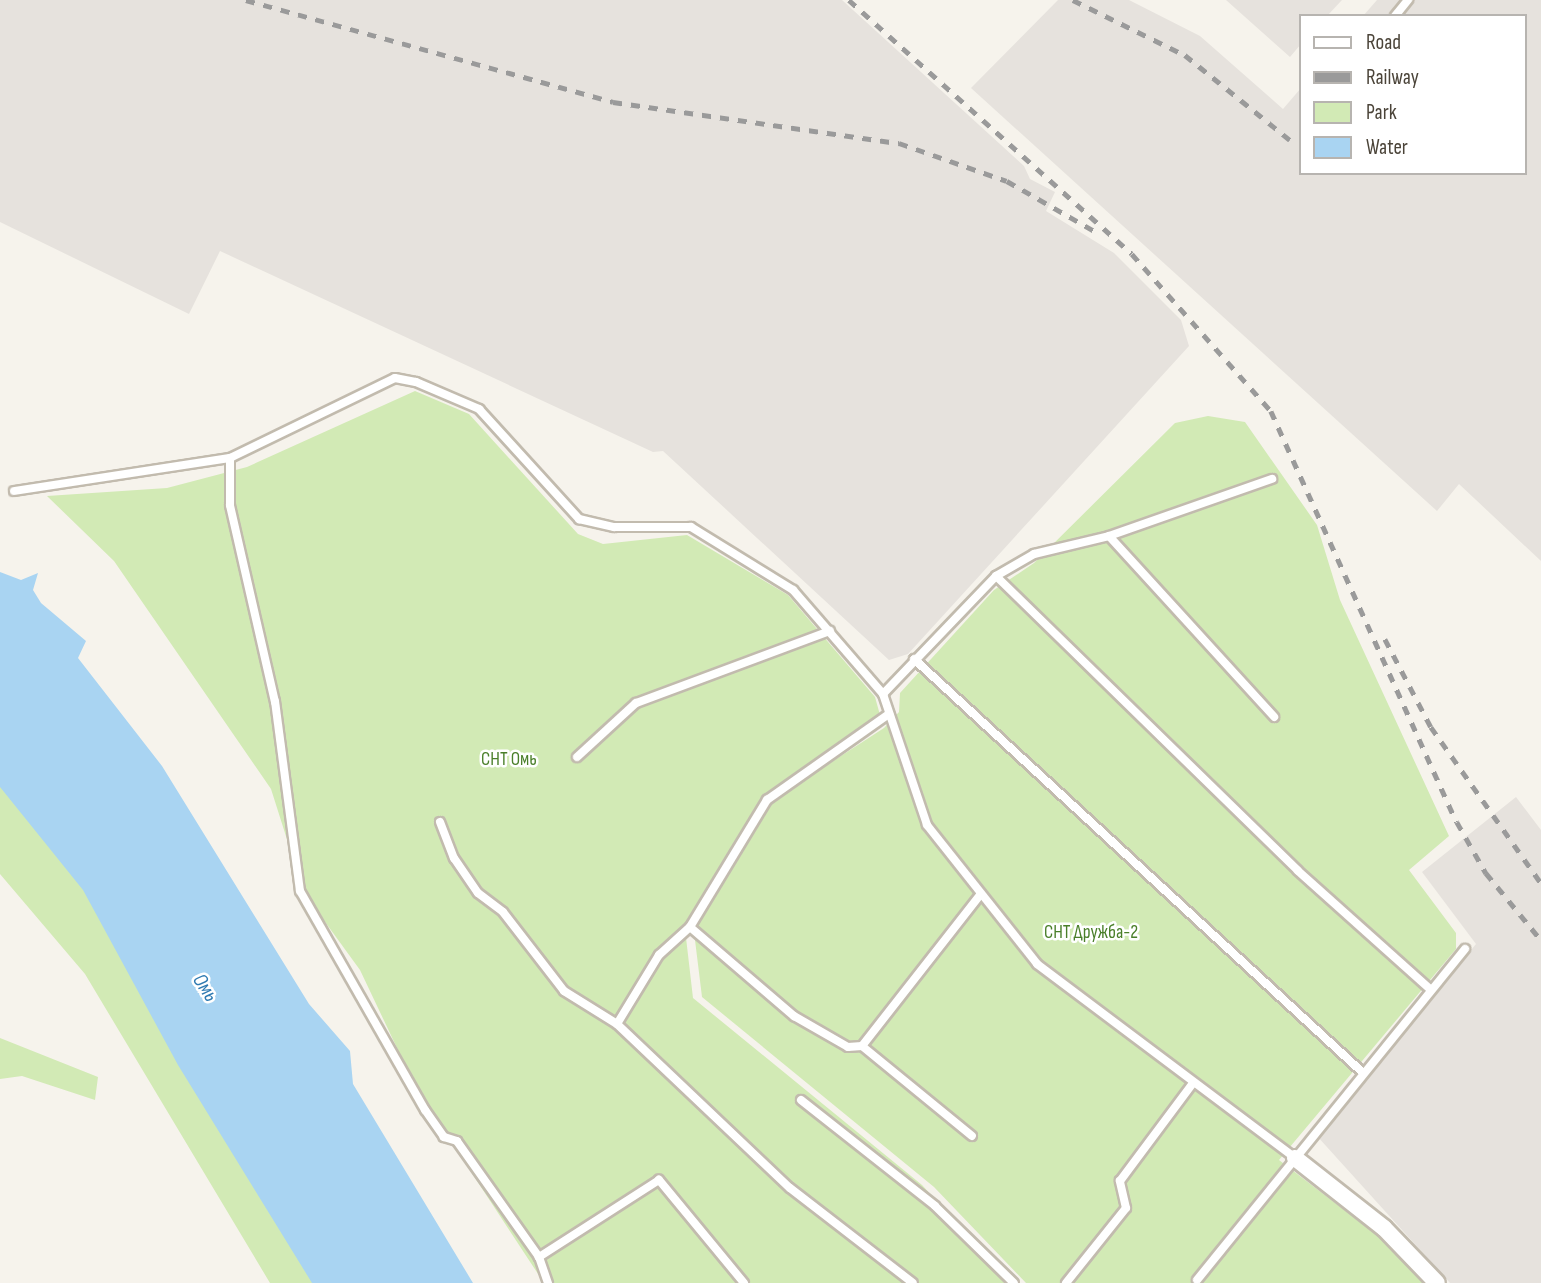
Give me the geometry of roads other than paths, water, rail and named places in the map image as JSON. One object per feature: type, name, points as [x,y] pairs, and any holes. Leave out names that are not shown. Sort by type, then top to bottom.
[{"type":"street","points":[[1295,1158],[1384,1228],[1437,1283]]},
{"type":"lane","points":[[1397,14],[1408,0]]},
{"type":"lane","points":[[13,491],[230,458],[396,378],[416,382],[479,409],[579,519],[614,527],[691,527],[793,590],[883,694],[926,825],[1037,964],[1295,1158]]},
{"type":"lane","points":[[230,458],[230,505],[275,702],[300,891],[425,1110],[444,1137],[457,1141],[539,1257],[548,1283]]},
{"type":"lane","points":[[883,694],[996,576],[1034,554],[1109,536],[1272,479]]},
{"type":"lane","points":[[1109,536],[1274,717]]},
{"type":"lane","points":[[996,576],[1297,871],[1429,988]]},
{"type":"lane","points":[[577,757],[636,703],[830,631]]},
{"type":"lane","points":[[914,659],[1362,1072]]},
{"type":"lane","points":[[617,1024],[659,955],[690,927],[767,800],[889,714]]},
{"type":"lane","points":[[440,822],[454,858],[478,893],[503,912],[564,991],[617,1024],[790,1188],[913,1283]]},
{"type":"lane","points":[[862,1046],[980,895]]},
{"type":"lane","points":[[690,927],[794,1016],[848,1047],[862,1046],[972,1136]]},
{"type":"lane","points":[[1197,1280],[1429,988],[1465,949]]},
{"type":"lane","points":[[1066,1283],[1126,1208],[1119,1181],[1193,1083]]},
{"type":"lane","points":[[801,1100],[935,1206],[1014,1283]]},
{"type":"lane","points":[[539,1257],[659,1180],[744,1283]]},
{"type":"water","name":"Омь","points":[[0,572],[21,580],[38,573],[33,590],[41,603],[86,641],[78,658],[162,766],[309,1004],[350,1051],[353,1084],[473,1283],[312,1283],[178,1065],[83,890],[0,787]]},
{"type":"railway","points":[[246,0],[613,102],[899,143],[1007,181],[1096,232]]},
{"type":"railway","points":[[849,0],[1132,254],[1271,411],[1457,822],[1486,873],[1541,940]]},
{"type":"railway","points":[[1073,0],[1185,55],[1290,140]]},
{"type":"railway","points":[[1385,639],[1431,727],[1541,883]]},
{"type":"park label","name":"СНТ Омь","points":[[509,760]]},
{"type":"park label","name":"СНТ Дружба-2","points":[[1091,933]]}]
